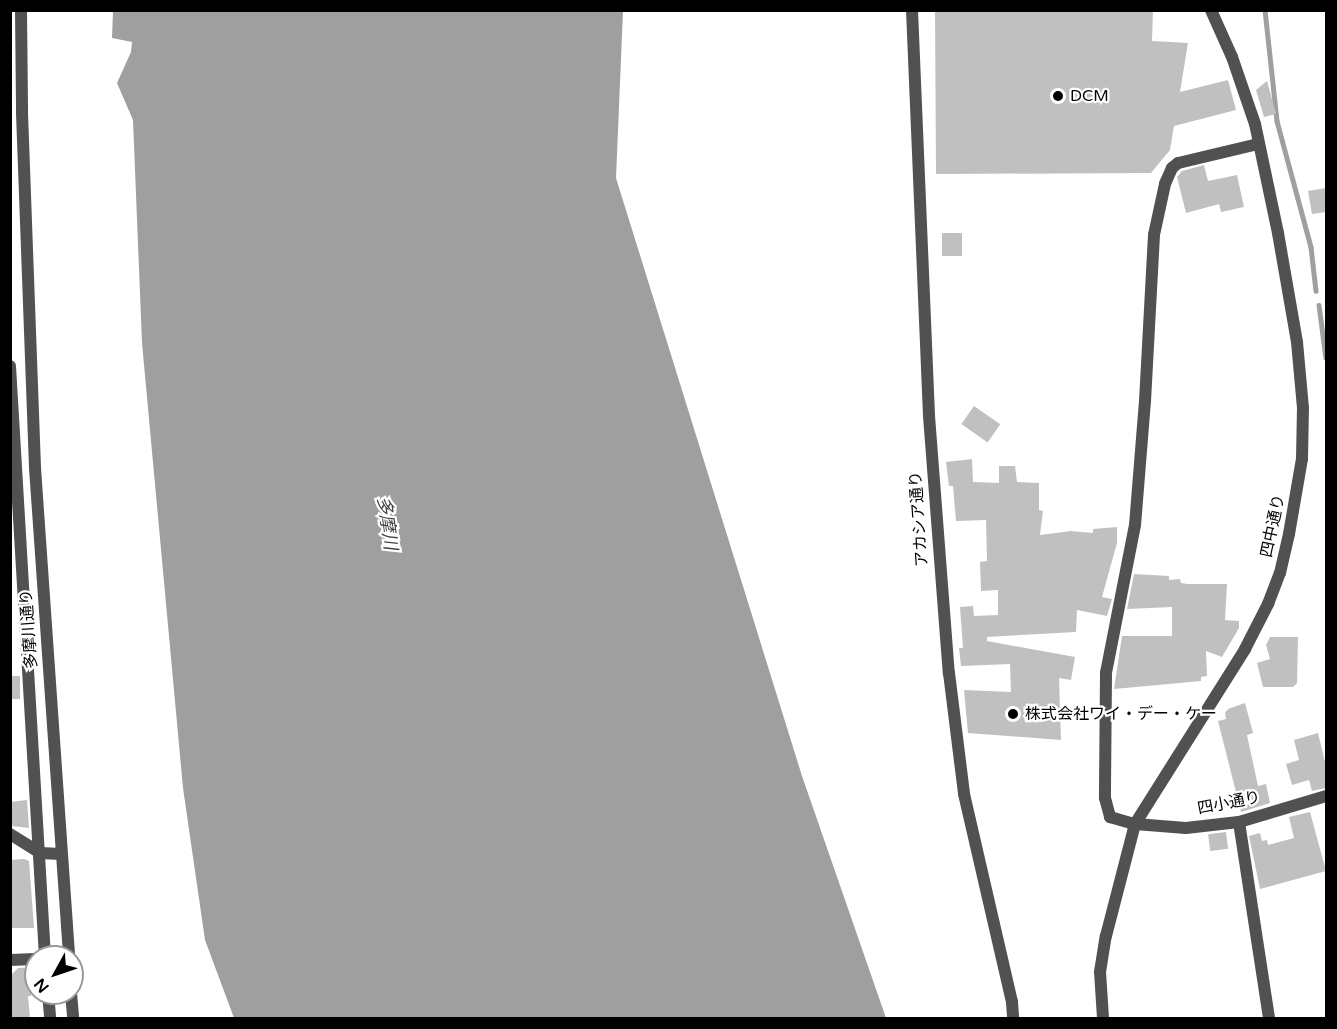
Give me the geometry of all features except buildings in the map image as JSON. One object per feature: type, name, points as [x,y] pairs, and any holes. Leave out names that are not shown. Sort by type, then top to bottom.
[{"type":"street","name":"多摩川通り","points":[[21,10],[22,124],[35,468],[68,945]]},
{"type":"street","name":"アカシア通り","points":[[912,10],[925,338],[936,528],[949,673],[964,794],[1012,1002],[1013,1018]]},
{"type":"street","name":"四中通り","points":[[1103,1018],[1100,972],[1106,936],[1135,824],[1245,649],[1268,604],[1280,573],[1297,499],[1302,459],[1303,408],[1298,342],[1278,233],[1255,124],[1232,57],[1211,10]]},
{"type":"street","name":"四小通り","points":[[1258,144],[1178,163],[1172,168],[1165,184],[1154,235],[1145,401],[1135,525],[1106,673],[1104,704],[1108,807],[1110,817],[1135,824],[1186,828],[1239,822],[1326,796]]},
{"type":"street","points":[[10,366],[44,945]]},
{"type":"street","points":[[1239,822],[1269,1018]]},
{"type":"street","points":[[10,834],[40,853],[61,854]]},
{"type":"water","name":"多摩川","points":[[113,11],[623,11],[616,178],[802,776],[886,1018],[234,1018],[205,940],[183,788],[142,343],[133,120],[117,83],[131,52],[132,42],[112,38]]},
{"type":"waterway","points":[[1265,10],[1277,121],[1311,247],[1316,291]]},
{"type":"waterway","points":[[1319,305],[1326,358]]},
{"type":"place","name":"DCM","points":[[1058,96]]},
{"type":"place","name":"株式会社ワイ・デー・ケー","points":[[1013,714]]}]
